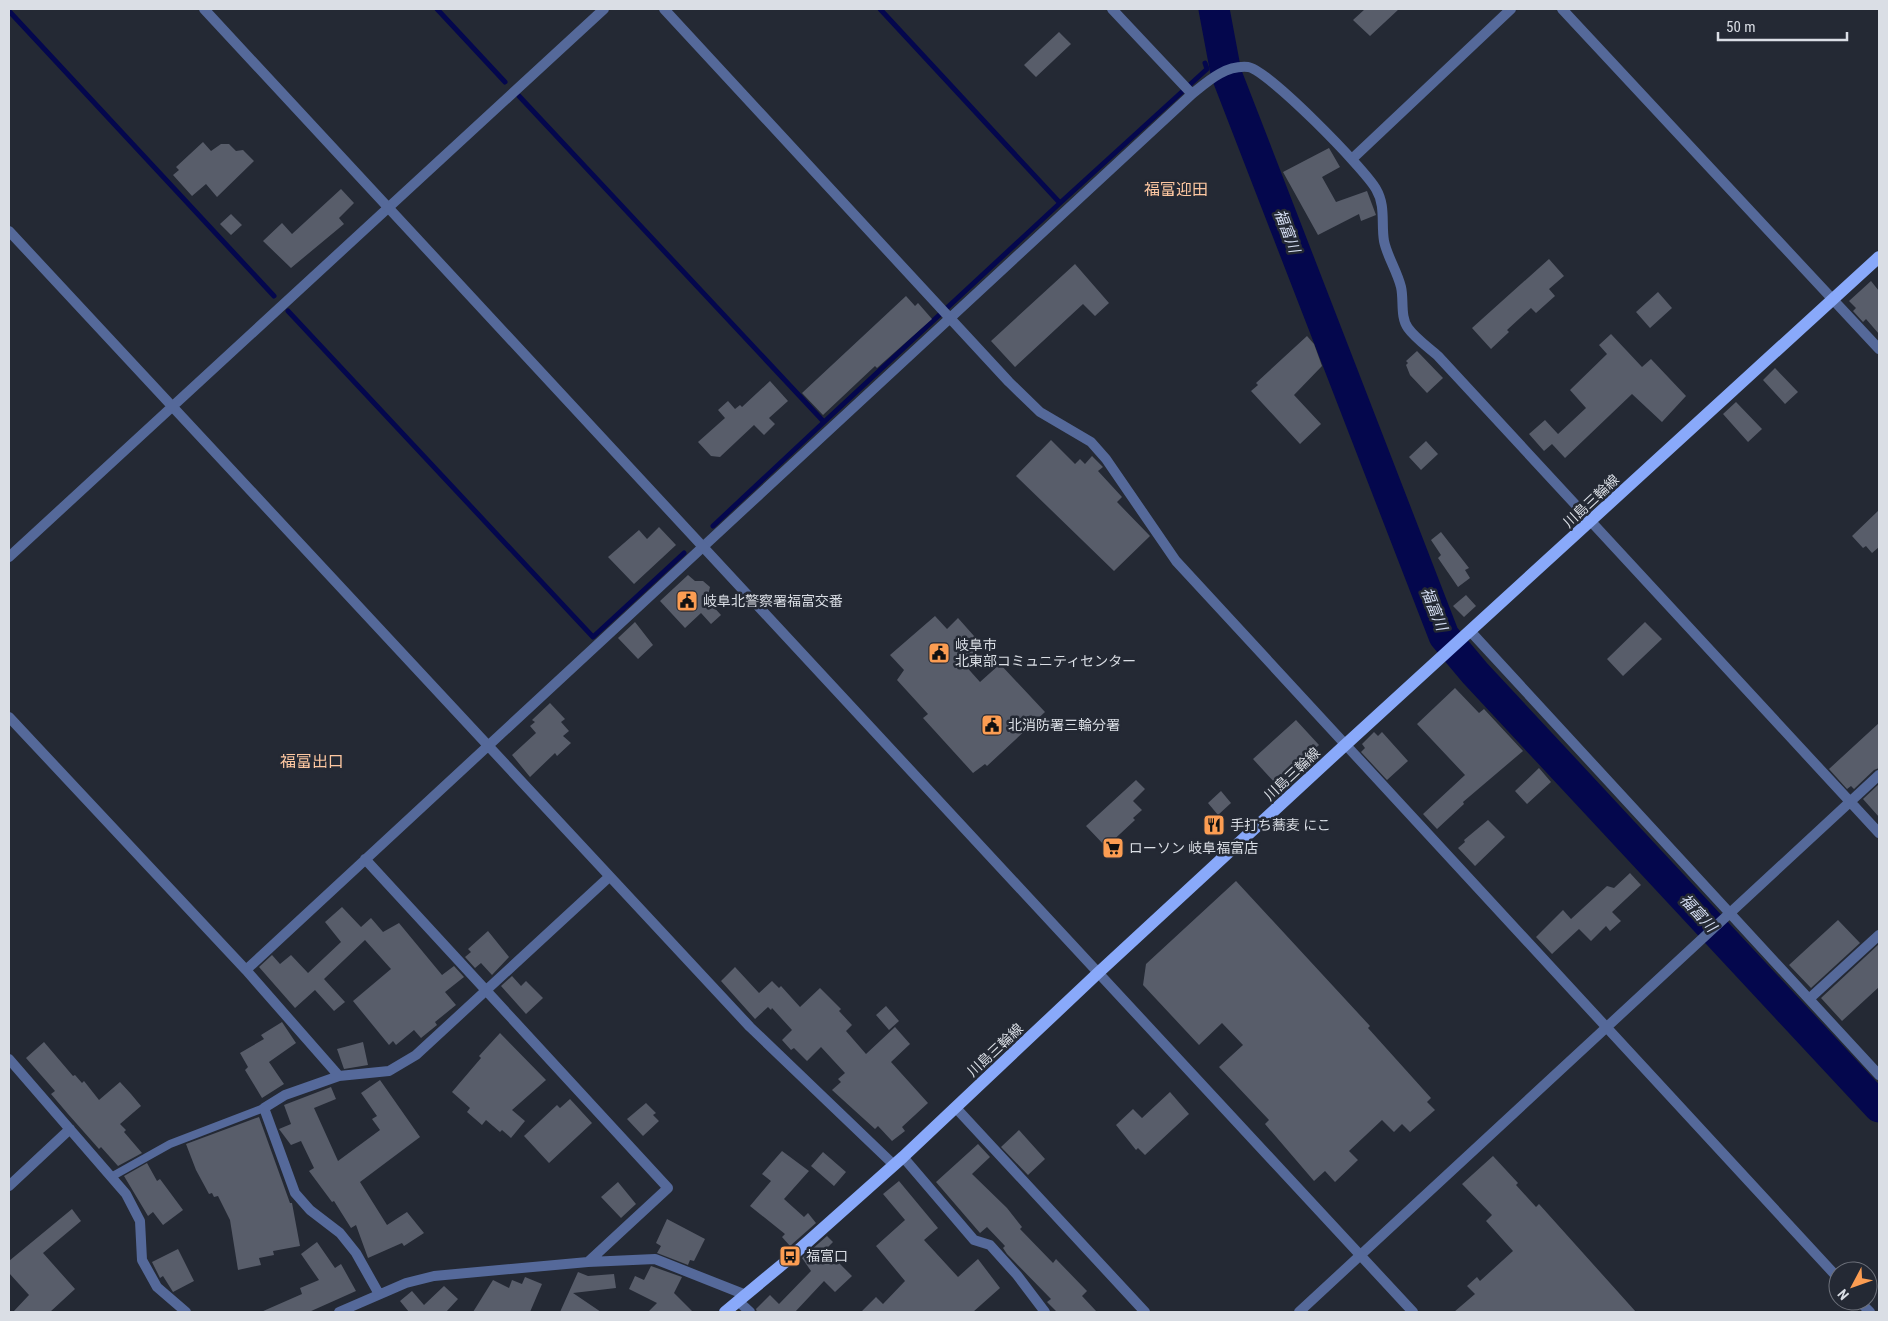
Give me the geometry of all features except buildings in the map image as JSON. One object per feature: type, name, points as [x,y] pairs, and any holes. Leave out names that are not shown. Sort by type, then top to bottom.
[{"type":"main road","name":"川島三輪線","points":[[725,1312],[956,1108],[1098,973],[1344,746],[1879,257]]},
{"type":"street","points":[[204,9],[1414,1312]]},
{"type":"street","points":[[9,557],[173,408],[604,9]]},
{"type":"street","points":[[664,9],[946,314],[1040,412],[1091,442],[1106,459],[1176,561],[1344,746],[1828,1267]]},
{"type":"street","points":[[1112,9],[1188,90]]},
{"type":"street","points":[[1352,159],[1511,9]]},
{"type":"street","points":[[1562,9],[1879,349]]},
{"type":"street","points":[[246,970],[703,546],[946,314],[1188,90],[1222,72],[1242,67],[1250,67],[1272,81],[1352,159],[1376,189],[1384,211],[1384,241],[1401,288],[1404,320],[1408,328],[1438,356],[1879,833]]},
{"type":"street","points":[[9,231],[750,1027],[898,1161],[974,1240],[990,1245],[1018,1275],[1045,1312]]},
{"type":"street","points":[[1468,634],[1727,915],[1809,999],[1879,1075]]},
{"type":"street","points":[[9,717],[246,970],[339,1076]]},
{"type":"street","points":[[1299,1312],[1879,775]]},
{"type":"street","points":[[365,859],[487,989],[668,1188],[588,1262]]},
{"type":"street","points":[[379,1294],[356,1253],[340,1233],[310,1210],[296,1193],[264,1108],[285,1095],[339,1076],[389,1071],[416,1055],[609,877]]},
{"type":"street","points":[[1809,999],[1879,936]]},
{"type":"street","points":[[9,1059],[126,1194],[140,1221],[142,1260],[156,1287],[186,1312]]},
{"type":"street","points":[[956,1108],[1145,1312]]},
{"type":"street","points":[[9,1186],[70,1129]]},
{"type":"street","points":[[339,1312],[406,1283],[434,1276],[588,1262],[655,1259],[742,1298],[750,1312]]},
{"type":"lane","points":[[111,1177],[170,1144],[264,1108]]},
{"type":"waterway","points":[[437,9],[505,82]]},
{"type":"waterway","points":[[880,9],[1060,203],[1207,69],[1205,63]]},
{"type":"waterway","name":"福富川","points":[[1214,9],[1226,73],[1444,636],[1475,673],[1879,1107]]},
{"type":"waterway","points":[[9,11],[274,296]]},
{"type":"waterway","name":"福富川","points":[[1216,59],[1223,57]]},
{"type":"waterway","points":[[519,96],[824,422],[1060,203]]},
{"type":"waterway","points":[[288,311],[593,637],[684,553]]},
{"type":"waterway","points":[[713,526],[824,422]]},
{"type":"place","name":"岐阜北警察署福富交番","points":[[687,601]]},
{"type":"place","name":"岐阜市 北東部コミュニティセンター","points":[[939,653]]},
{"type":"place","name":"北消防署三輪分署","points":[[992,725]]},
{"type":"place","name":"手打ち蕎麦 にこ","points":[[1214,825]]},
{"type":"place","name":"ローソン 岐阜福富店","points":[[1113,848]]},
{"type":"place","name":"福富口","points":[[790,1256]]},
{"type":"district","name":"福富迎田","points":[[1176,189]]},
{"type":"district","name":"福富出口","points":[[312,761]]}]
